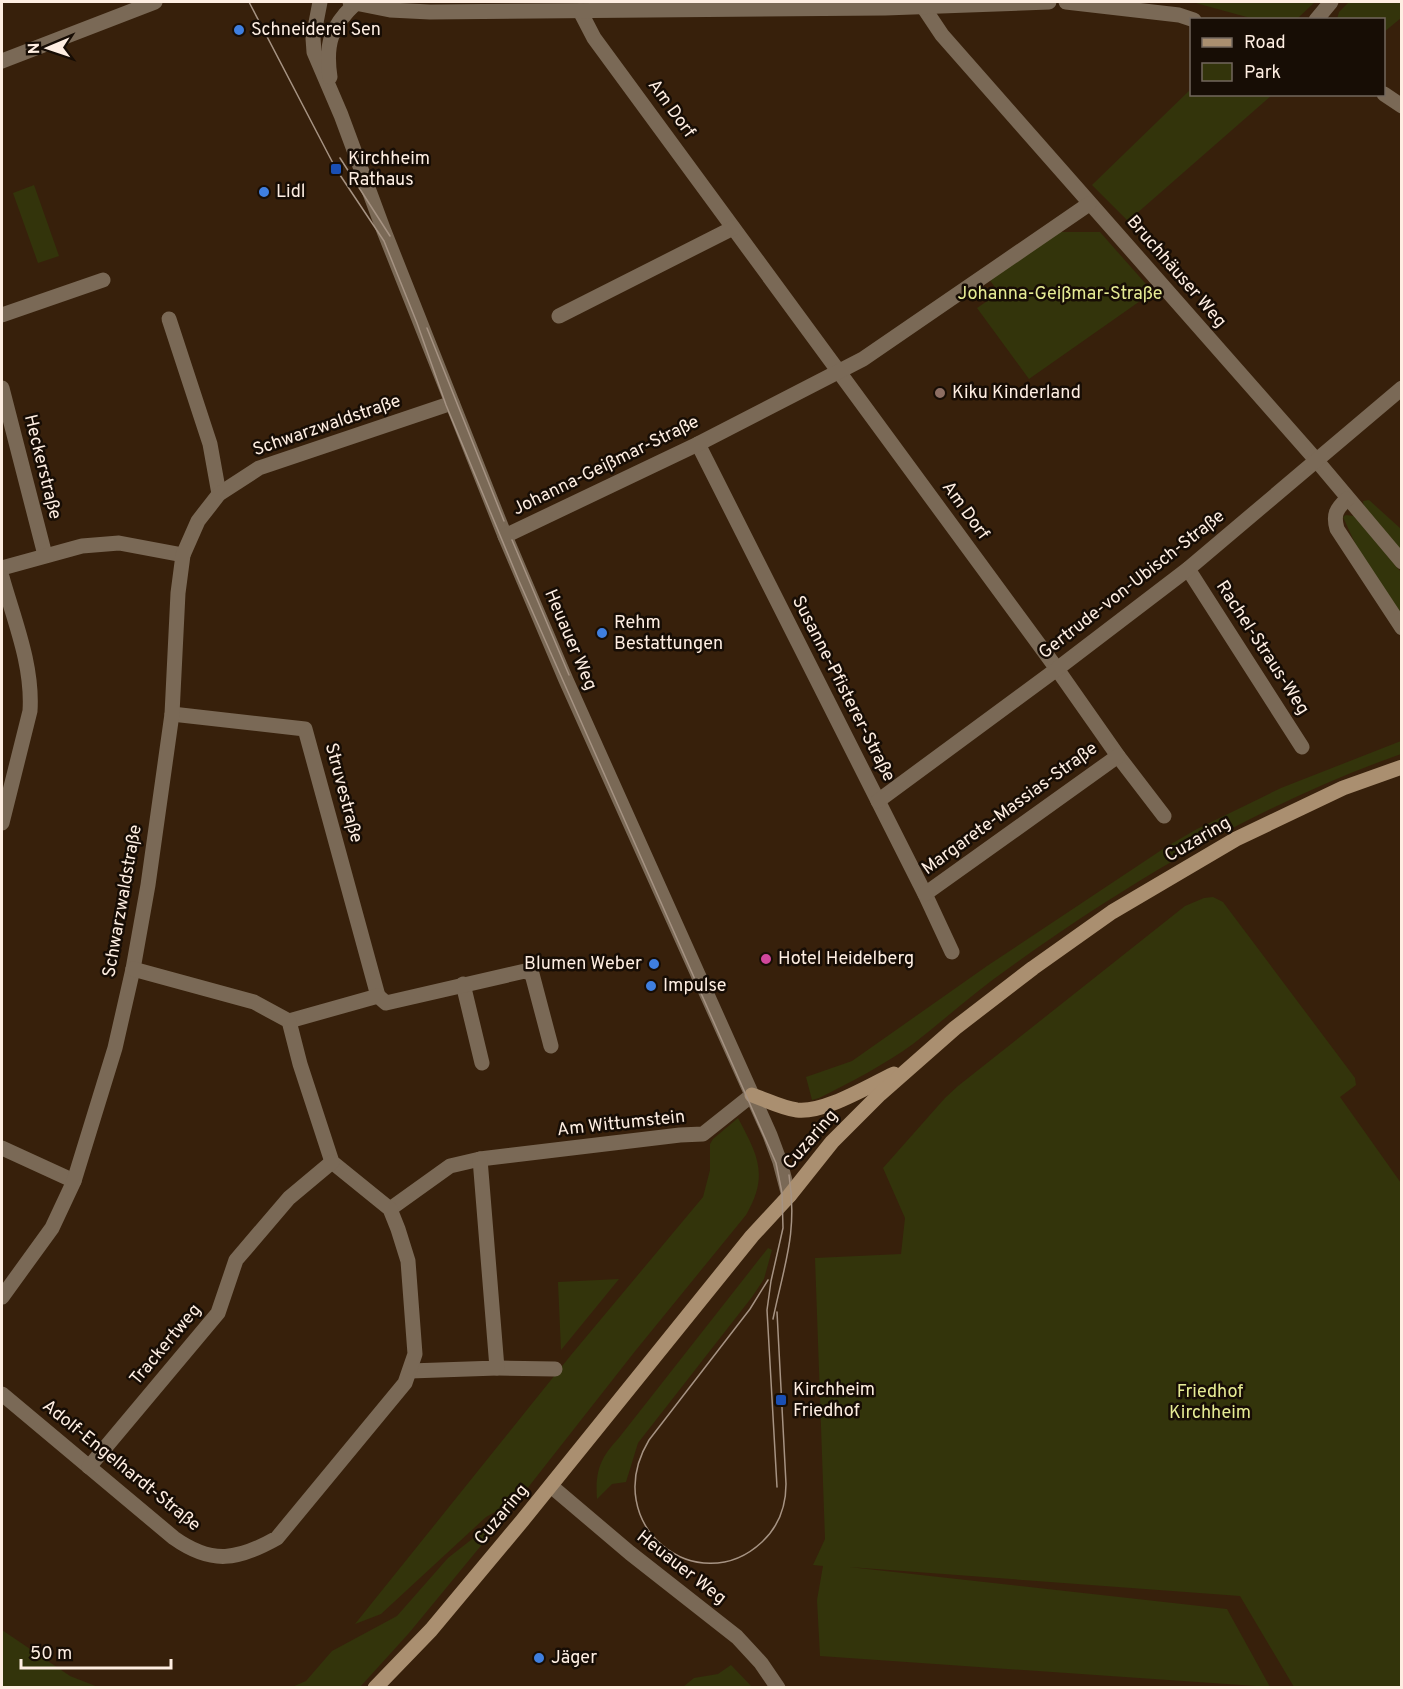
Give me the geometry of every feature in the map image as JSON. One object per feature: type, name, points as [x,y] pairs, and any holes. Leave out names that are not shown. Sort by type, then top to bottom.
[{"type":"main road","name":"Cuzaring","points":[[375,1688],[431,1630],[551,1486],[752,1236],[789,1196],[832,1142],[907,1068],[1033,968],[1112,912],[1236,839],[1343,788],[1401,766]]},
{"type":"main road","points":[[752,1095],[786,1107],[810,1110],[829,1105],[907,1068]]},
{"type":"street","points":[[2,61],[155,2]]},
{"type":"street","name":"Heuauer Weg","points":[[320,2],[314,38],[317,62],[332,92],[376,211],[506,536],[566,680],[777,1153],[789,1196]]},
{"type":"street","points":[[353,2],[390,10],[430,12],[1049,2]]},
{"type":"street","name":"Heuauer Weg","points":[[332,92],[327,58],[330,39],[337,23],[353,2]]},
{"type":"street","points":[[1066,2],[1179,15],[1190,19]]},
{"type":"street","points":[[1318,18],[1330,2]]},
{"type":"street","name":"Bruchhäuser Weg","points":[[921,4],[942,35],[1317,461],[1401,562]]},
{"type":"street","name":"Am Dorf","points":[[580,11],[594,38],[1164,816]]},
{"type":"street","points":[[1385,95],[1401,106]]},
{"type":"street","name":"Johanna-Geißmar-Straße","points":[[506,536],[698,444],[863,359],[1089,204]]},
{"type":"street","points":[[559,316],[734,228]]},
{"type":"street","points":[[2,315],[103,280]]},
{"type":"street","points":[[169,319],[210,444],[219,494]]},
{"type":"street","name":"Heckerstraße","points":[[2,388],[45,555]]},
{"type":"street","name":"Gertrude-von-Ubisch-Straße","points":[[878,801],[1188,569],[1401,388]]},
{"type":"street","name":"Schwarzwaldstraße","points":[[2,1298],[52,1228],[74,1181],[115,1048],[148,885],[172,714],[178,593],[183,555],[198,521],[219,494],[259,468],[452,403]]},
{"type":"street","name":"Susanne-Pfisterer-Straße","points":[[698,444],[952,952]]},
{"type":"street","points":[[1347,499],[1337,508],[1334,518],[1337,530],[1401,628]]},
{"type":"street","points":[[2,568],[82,546],[119,543],[183,555]]},
{"type":"street","name":"Rachel-Straus-Weg","points":[[1188,569],[1302,747]]},
{"type":"street","points":[[2,577],[26,661],[31,693],[30,711],[2,823]]},
{"type":"street","name":"Struvestraße","points":[[172,714],[305,729],[378,996]]},
{"type":"street","name":"Margarete-Massias-Straße","points":[[925,894],[1118,756]]},
{"type":"street","points":[[132,969],[254,1002],[289,1021],[378,996],[386,1003],[525,970],[532,974],[550,1046]]},
{"type":"street","points":[[463,984],[482,1063]]},
{"type":"street","points":[[289,1021],[300,1064],[332,1162],[390,1209]]},
{"type":"street","name":"Am Wittumstein","points":[[390,1209],[450,1166],[480,1159],[703,1134],[752,1095]]},
{"type":"street","points":[[2,1148],[74,1181]]},
{"type":"street","points":[[480,1159],[497,1368]]},
{"type":"street","name":"Trackertweg","points":[[89,1467],[218,1313],[236,1260],[289,1198],[332,1162]]},
{"type":"street","name":"Adolf-Engelhardt-Straße","points":[[2,1394],[187,1547],[219,1558],[253,1551],[277,1538],[405,1383],[410,1371],[415,1354],[408,1261],[390,1209]]},
{"type":"street","points":[[410,1371],[555,1369]]},
{"type":"street","name":"Heuauer Weg","points":[[551,1486],[630,1553],[737,1637],[761,1663],[778,1688]]},
{"type":"green space","points":[[1192,2],[1315,2],[1298,18],[1250,18]]},
{"type":"green space","points":[[1349,2],[1401,2],[1401,18],[1385,31],[1385,18],[1337,18],[1339,12]]},
{"type":"green space","points":[[1190,90],[1190,96],[1271,96],[1128,221],[1092,185]]},
{"type":"green space","points":[[34,185],[59,256],[38,263],[13,193]]},
{"type":"green space","name":"Johanna-Geißmar-Straße","points":[[1059,232],[1100,232],[1153,292],[1029,379],[977,308],[999,293],[989,279]]},
{"type":"green space","points":[[1369,500],[1401,529],[1401,550],[1364,507],[1363,501]]},
{"type":"green space","points":[[1354,516],[1401,572],[1401,618],[1359,552],[1343,517]]},
{"type":"green space","points":[[1401,741],[1401,754],[1298,796],[1247,821],[1149,875],[1009,968],[902,1052],[812,1100],[806,1077],[852,1061],[987,966],[1166,847],[1197,829],[1281,788]]},
{"type":"green space","name":"Friedhof Kirchheim","points":[[1213,897],[1223,902],[1355,1078],[1356,1085],[1340,1097],[1401,1183],[1401,1687],[1294,1687],[1240,1596],[849,1567],[1227,1609],[1270,1687],[820,1656],[817,1600],[823,1566],[813,1565],[825,1539],[815,1258],[901,1254],[905,1218],[883,1168],[958,1086],[1185,906],[1204,898]]},
{"type":"green space","points":[[738,1118],[755,1155],[759,1177],[753,1201],[746,1215],[519,1499],[486,1517],[381,1614],[355,1624],[571,1355],[703,1197],[710,1170],[710,1144]]},
{"type":"green space","points":[[768,1248],[772,1250],[764,1279],[638,1443],[626,1482],[612,1484],[597,1499],[598,1473],[607,1453]]},
{"type":"green space","points":[[619,1279],[561,1350],[558,1282]]},
{"type":"green space","points":[[490,1525],[498,1525],[409,1633],[360,1687],[292,1687],[306,1681],[332,1651],[397,1616],[448,1558]]},
{"type":"green space","points":[[2,1630],[70,1676],[98,1687],[2,1687]]},
{"type":"green space","points":[[731,1665],[752,1687],[683,1687],[694,1678],[718,1674]]},
{"type":"tram line","points":[[249,2],[336,169],[384,241],[417,323],[446,405],[519,581],[776,1163],[782,1193],[783,1228],[767,1310],[777,1487]]},
{"type":"tram line","points":[[340,158],[390,236]]},
{"type":"tram line","points":[[427,328],[504,521]]},
{"type":"tram line","points":[[512,540],[569,675]]},
{"type":"tram line","points":[[773,1319],[791,1232],[789,1175]]},
{"type":"tram line","points":[[768,1280],[750,1309],[649,1440],[637,1471],[636,1500],[645,1525],[662,1545],[685,1559],[710,1563],[737,1558],[762,1542],[780,1516],[786,1484],[777,1312]]},
{"type":"place","name":"Schneiderei Sen","points":[[239,30]]},
{"type":"place","name":"Kirchheim Rathaus","points":[[336,169]]},
{"type":"place","name":"Lidl","points":[[264,192]]},
{"type":"place","name":"Kiku Kinderland","points":[[940,393]]},
{"type":"place","name":"Rehm Bestattungen","points":[[602,633]]},
{"type":"place","name":"Hotel Heidelberg","points":[[766,959]]},
{"type":"place","name":"Blumen Weber","points":[[654,964]]},
{"type":"place","name":"Impulse","points":[[651,986]]},
{"type":"place","name":"Kirchheim Friedhof","points":[[781,1400]]},
{"type":"place","name":"Jäger","points":[[539,1658]]}]
